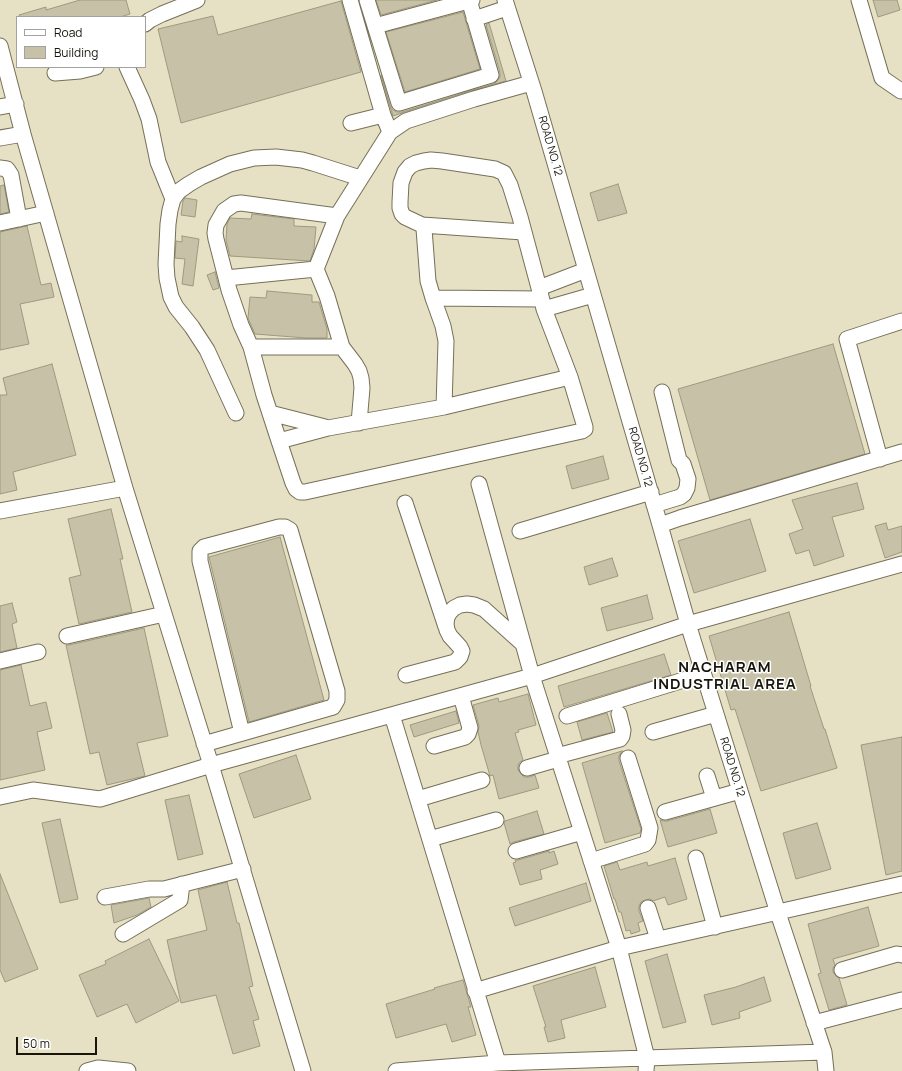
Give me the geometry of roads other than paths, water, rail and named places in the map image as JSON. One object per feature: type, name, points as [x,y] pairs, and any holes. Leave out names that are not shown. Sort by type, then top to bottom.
[{"type":"street","points":[[146,23],[156,17],[197,0]]},
{"type":"street","points":[[350,0],[383,115],[390,132]]},
{"type":"street","points":[[367,0],[375,26],[399,103],[491,75],[474,19],[470,0],[375,26]]},
{"type":"street","points":[[859,0],[882,78],[901,91],[902,90]]},
{"type":"street","points":[[474,19],[506,4]]},
{"type":"street","name":"ROAD NO. 12","points":[[506,4],[531,82],[653,498],[688,624],[778,913],[824,1052],[826,1071]]},
{"type":"street","points":[[0,46],[23,134],[125,488],[211,765],[303,1071]]},
{"type":"street","points":[[55,73],[80,71],[92,68]]},
{"type":"street","points":[[127,68],[149,119],[158,162],[173,199]]},
{"type":"street","points":[[360,423],[362,388],[359,371],[342,347],[316,269],[337,216],[390,132],[406,121],[531,82]]},
{"type":"street","points":[[0,107],[16,104]]},
{"type":"street","points":[[351,123],[383,115]]},
{"type":"street","points":[[0,138],[23,134]]},
{"type":"street","points":[[236,413],[207,350],[192,327],[182,316],[171,297],[166,264],[168,224],[173,199],[184,187],[207,174],[230,164],[254,158],[302,160],[360,178]]},
{"type":"street","points":[[337,216],[241,203],[234,204],[224,211],[216,225],[215,233],[226,278],[241,325],[251,347],[270,413],[293,483],[296,489],[300,492],[582,431],[585,428],[570,377],[541,299],[523,232],[510,184],[504,173],[495,169],[442,160],[431,160],[416,163],[410,166],[405,172],[401,183],[400,202],[400,208],[405,217],[422,225],[523,232]]},
{"type":"street","points":[[0,168],[7,169],[11,175],[19,219]]},
{"type":"street","points":[[0,223],[46,214]]},
{"type":"street","points":[[422,225],[428,282],[443,326],[446,341],[444,407]]},
{"type":"street","points":[[226,278],[316,269]]},
{"type":"street","points":[[541,299],[586,270]]},
{"type":"street","points":[[433,298],[541,299],[593,294]]},
{"type":"street","points":[[880,459],[847,339],[902,321]]},
{"type":"street","points":[[251,347],[342,347]]},
{"type":"street","points":[[279,441],[328,428],[444,407],[570,377]]},
{"type":"street","points":[[520,531],[653,498],[680,497],[684,494],[687,488],[688,479],[683,464],[679,460],[662,392]]},
{"type":"street","points":[[270,413],[328,428]]},
{"type":"street","points":[[660,525],[902,452]]},
{"type":"street","points":[[480,484],[532,676],[619,948],[646,1064]]},
{"type":"street","points":[[0,511],[125,488]]},
{"type":"street","points":[[405,503],[447,630],[462,651],[460,657],[455,662],[406,675]]},
{"type":"street","points":[[204,744],[333,707],[337,700],[337,691],[290,530],[285,527],[279,527],[204,547],[200,551],[200,561],[242,733]]},
{"type":"street","points":[[0,797],[33,790],[100,799],[211,765],[532,676],[688,624],[902,564]]},
{"type":"street","points":[[447,630],[447,617],[454,608],[460,605],[474,605],[484,609],[523,644]]},
{"type":"street","points":[[67,636],[164,614]]},
{"type":"street","points":[[0,661],[38,652]]},
{"type":"street","points":[[527,768],[620,739],[623,730],[623,709],[705,678]]},
{"type":"street","points":[[567,716],[705,678]]},
{"type":"street","points":[[434,746],[466,737],[468,734],[470,728],[461,696]]},
{"type":"street","points":[[653,732],[716,714]]},
{"type":"street","points":[[392,715],[498,1063]]},
{"type":"street","points":[[591,861],[645,844],[648,840],[650,828],[628,758]]},
{"type":"street","points":[[708,776],[714,798]]},
{"type":"street","points":[[418,799],[482,780]]},
{"type":"street","points":[[665,812],[740,791]]},
{"type":"street","points":[[430,839],[496,820]]},
{"type":"street","points":[[516,852],[582,832]]},
{"type":"street","points":[[696,858],[715,927]]},
{"type":"street","points":[[106,897],[148,889],[164,889],[242,869]]},
{"type":"street","points":[[123,934],[180,900],[182,884]]},
{"type":"street","points":[[476,991],[619,948],[902,884]]},
{"type":"street","points":[[648,908],[658,939]]},
{"type":"street","points":[[842,970],[897,954],[902,955]]},
{"type":"street","points":[[814,1023],[902,1000]]},
{"type":"street","points":[[396,1071],[498,1063],[646,1064],[824,1052]]},
{"type":"street","points":[[87,1071],[98,1068],[128,1071]]},
{"type":"district","name":"NACHARAM INDUSTRIAL AREA","points":[[725,676]]}]
